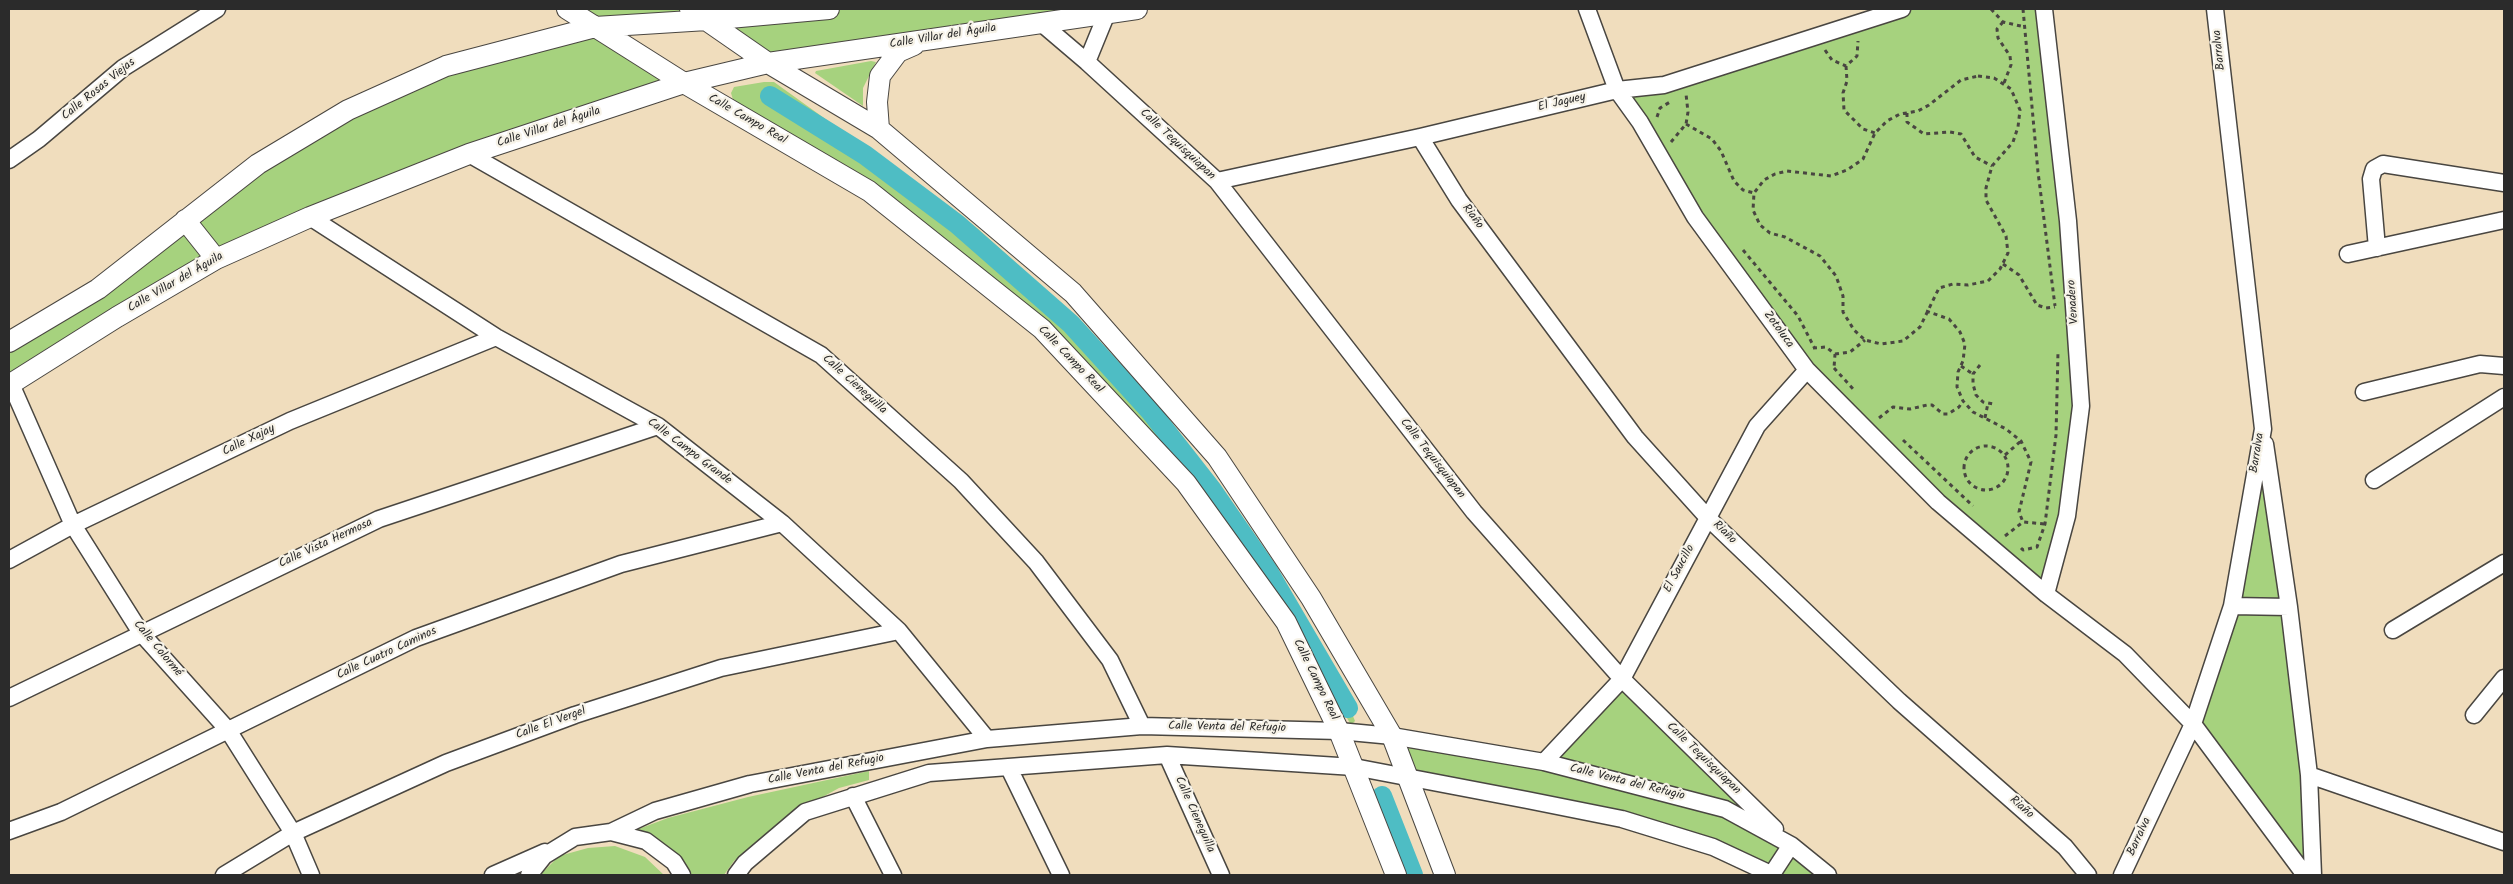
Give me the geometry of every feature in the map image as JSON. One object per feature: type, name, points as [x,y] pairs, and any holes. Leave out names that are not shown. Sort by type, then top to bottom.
[{"type":"street","name":"Calle Rosas Viejas","points":[[9,160],[39,139],[123,68],[217,9]]},
{"type":"street","name":"Calle Campo Real","points":[[567,9],[684,83],[869,191],[1042,328],[1186,483],[1286,622],[1339,731],[1396,875]]},
{"type":"street","points":[[690,9],[768,63],[879,129],[1073,293],[1217,457],[1311,598],[1392,736],[1445,875]]},
{"type":"street","points":[[9,342],[98,290],[258,164],[357,106],[446,66],[595,27],[707,20],[829,9]]},
{"type":"street","name":"Calle Villar del Águila","points":[[10,384],[117,317],[216,259],[310,217],[470,154],[684,83],[768,63],[1137,9]]},
{"type":"street","name":"Zotoluca","points":[[1588,9],[1617,90],[1640,122],[1695,218],[1807,370],[1938,502],[2046,594],[2125,654],[2193,724],[2305,875]]},
{"type":"street","name":"El Jaguey","points":[[1217,181],[1420,137],[1617,90],[1664,85],[1902,9]]},
{"type":"street","name":"Venadero","points":[[2044,9],[2068,221],[2081,406],[2067,516],[2046,594]]},
{"type":"street","name":"Barralva","points":[[2122,875],[2193,724],[2232,606],[2263,429],[2216,9]]},
{"type":"street","points":[[1087,62],[1107,13]]},
{"type":"street","name":"Calle Tequisquiapan","points":[[1040,22],[1087,62],[1217,181],[1474,512],[1622,679],[1790,845]]},
{"type":"street","points":[[879,129],[877,102],[880,76],[898,52],[928,39]]},
{"type":"street","name":"Riaño","points":[[1420,137],[1459,200],[1635,437],[1708,518],[1899,702],[2065,847],[2088,875]]},
{"type":"street","name":"Calle Cieneguilla","points":[[470,154],[821,355],[961,481],[1036,562],[1110,660],[1142,726]]},
{"type":"street","points":[[2377,248],[2371,179],[2374,169],[2384,164],[2504,183]]},
{"type":"street","name":"Calle Campo Grande","points":[[310,217],[496,337],[658,426],[782,523],[899,631],[987,739]]},
{"type":"street","points":[[185,220],[216,259]]},
{"type":"street","points":[[2348,254],[2504,220]]},
{"type":"street","name":"Calle Xajay","points":[[9,560],[73,526],[290,421],[496,337]]},
{"type":"street","points":[[2364,392],[2480,364],[2504,366]]},
{"type":"street","name":"El Saucillo","points":[[1544,762],[1622,679],[1757,426],[1807,370]]},
{"type":"street","name":"Calle Colormé","points":[[10,384],[73,526],[141,632],[228,730],[293,833],[311,875]]},
{"type":"street","points":[[2374,480],[2504,397]]},
{"type":"street","name":"Calle Vista Hermosa","points":[[9,698],[141,632],[380,519],[658,426]]},
{"type":"street","points":[[2263,429],[2288,607],[2308,775],[2313,875]]},
{"type":"street","name":"Calle Cuatro Caminos","points":[[9,831],[61,812],[416,638],[621,564],[782,523]]},
{"type":"street","points":[[2393,630],[2504,563]]},
{"type":"street","points":[[2232,606],[2288,607]]},
{"type":"street","name":"Calle El Vergel","points":[[224,875],[293,833],[446,763],[575,715],[721,668],[899,631]]},
{"type":"street","points":[[2474,715],[2504,678]]},
{"type":"street","name":"Calle Venta del Refugio","points":[[611,832],[655,811],[750,784],[987,739],[1142,726],[1339,731],[1392,736],[1544,762],[1725,809],[1790,845],[1828,875]]},
{"type":"street","points":[[736,875],[745,863],[805,812],[929,773],[1167,755],[1354,767],[1622,819],[1713,846],[1773,875],[1790,845]]},
{"type":"street","name":"Calle Cieneguilla","points":[[1167,755],[1221,875]]},
{"type":"street","points":[[1009,768],[1061,875]]},
{"type":"street","points":[[2308,775],[2504,842]]},
{"type":"street","points":[[853,796],[893,875]]},
{"type":"street","points":[[529,875],[544,856],[575,837],[611,832],[646,841],[674,862],[682,875]]},
{"type":"street","points":[[493,875],[565,843]]},
{"type":"path","points":[[1992,9],[2002,22],[2025,28]]},
{"type":"path","points":[[2023,9],[2038,172],[2055,316]]},
{"type":"path","points":[[2002,22],[1997,29],[1998,38],[2010,56],[2011,64],[2004,83]]},
{"type":"path","points":[[1846,66],[1857,56],[1859,42],[1854,24]]},
{"type":"path","points":[[1819,35],[1832,60],[1846,66]]},
{"type":"path","points":[[1846,66],[1847,81],[1843,93],[1844,110],[1863,129],[1875,133]]},
{"type":"path","points":[[1978,76],[1994,78],[2004,83],[2017,98],[2020,110],[2018,127],[2012,142],[1992,166],[1986,188],[1986,200],[2006,236],[2008,253],[2003,264],[1988,281],[1968,285],[1953,284],[1939,288],[1926,311],[1920,327],[1902,341],[1881,344],[1865,340],[1854,330],[1843,312],[1843,296],[1836,276],[1820,256],[1794,241],[1770,234],[1760,225],[1753,210],[1754,193],[1764,180],[1775,174],[1787,171],[1831,176],[1847,170],[1863,159],[1875,133],[1887,121],[1929,105],[1961,80],[1978,76]]},
{"type":"path","points":[[1669,144],[1686,124],[1688,97],[1681,79]]},
{"type":"path","points":[[1660,124],[1657,116],[1660,108],[1670,102],[1688,97]]},
{"type":"path","points":[[1908,113],[1907,122],[1924,134],[1950,132],[1961,134],[1975,157],[1992,166]]},
{"type":"path","points":[[1686,124],[1712,139],[1721,151],[1734,181],[1743,190],[1754,193]]},
{"type":"path","points":[[1666,137],[1674,150]]},
{"type":"path","points":[[1742,248],[1798,316],[1814,348]]},
{"type":"path","points":[[2003,264],[2019,275],[2037,305],[2046,308],[2055,307]]},
{"type":"path","points":[[1926,311],[1949,319],[1960,332],[1965,344],[1957,387],[1963,401],[1973,412],[2006,429],[2021,441],[2031,462],[2019,512],[2023,522]]},
{"type":"path","points":[[1835,354],[1850,352],[1865,340]]},
{"type":"path","points":[[2017,545],[2023,550],[2036,547],[2045,524],[2056,435],[2058,343]]},
{"type":"path","points":[[1961,366],[1973,374]]},
{"type":"path","points":[[1980,366],[1973,374],[1972,384],[1976,395],[1983,402],[1993,404]]},
{"type":"path","points":[[1834,368],[1860,396]]},
{"type":"path","points":[[1879,418],[1893,407],[1910,410],[1927,405],[1932,406],[1943,414],[1948,414],[1959,407],[1963,401]]},
{"type":"path","points":[[1985,418],[1988,403]]},
{"type":"path","points":[[1873,411],[1886,424]]},
{"type":"path","points":[[1898,435],[1973,507]]},
{"type":"path","points":[[2005,455],[2021,441]]},
{"type":"path","points":[[1988,445],[2003,451],[2005,455],[2009,462],[2009,474],[2001,485],[1992,490],[1980,490],[1968,482],[1963,469],[1967,456],[1976,447],[1988,445]]},
{"type":"path","points":[[2005,536],[2023,522],[2045,524]]},
{"type":"path","points":[[1999,531],[2011,540]]},
{"type":"green space","points":[[567,9],[690,9],[707,20],[596,27],[684,83],[310,217],[9,385],[9,342],[258,164],[446,66],[595,27]]},
{"type":"green space","points":[[829,9],[1137,9],[768,63],[707,20]]},
{"type":"green space","points":[[1902,9],[2044,9],[2081,406],[2046,594],[1807,370],[1617,90]]},
{"type":"green space","points":[[871,61],[876,62],[863,88],[863,106],[815,73],[816,71]]},
{"type":"green space","points":[[774,82],[977,228],[1039,284],[1085,332],[1149,403],[1254,546],[1338,680],[1355,721],[1351,725],[1292,622],[1029,312],[734,103],[731,93],[734,87]]},
{"type":"green space","points":[[2263,429],[2313,875],[2193,724],[2232,606]]},
{"type":"green space","points":[[1622,679],[1828,875],[1773,875],[1713,847],[1409,777],[1392,736],[1544,762]]},
{"type":"green space","points":[[869,771],[869,780],[839,788],[786,817],[734,861],[724,875],[688,875],[633,831],[668,818],[748,797]]},
{"type":"green space","points":[[1378,791],[1388,796],[1418,875],[1404,875],[1374,795]]},
{"type":"green space","points":[[615,846],[645,857],[664,875],[540,875],[559,856],[588,848]]},
{"type":"waterway","points":[[770,96],[865,155],[957,224],[1071,324],[1151,412],[1212,490],[1268,571],[1348,708]]},
{"type":"waterway","points":[[1382,796],[1413,875]]}]
